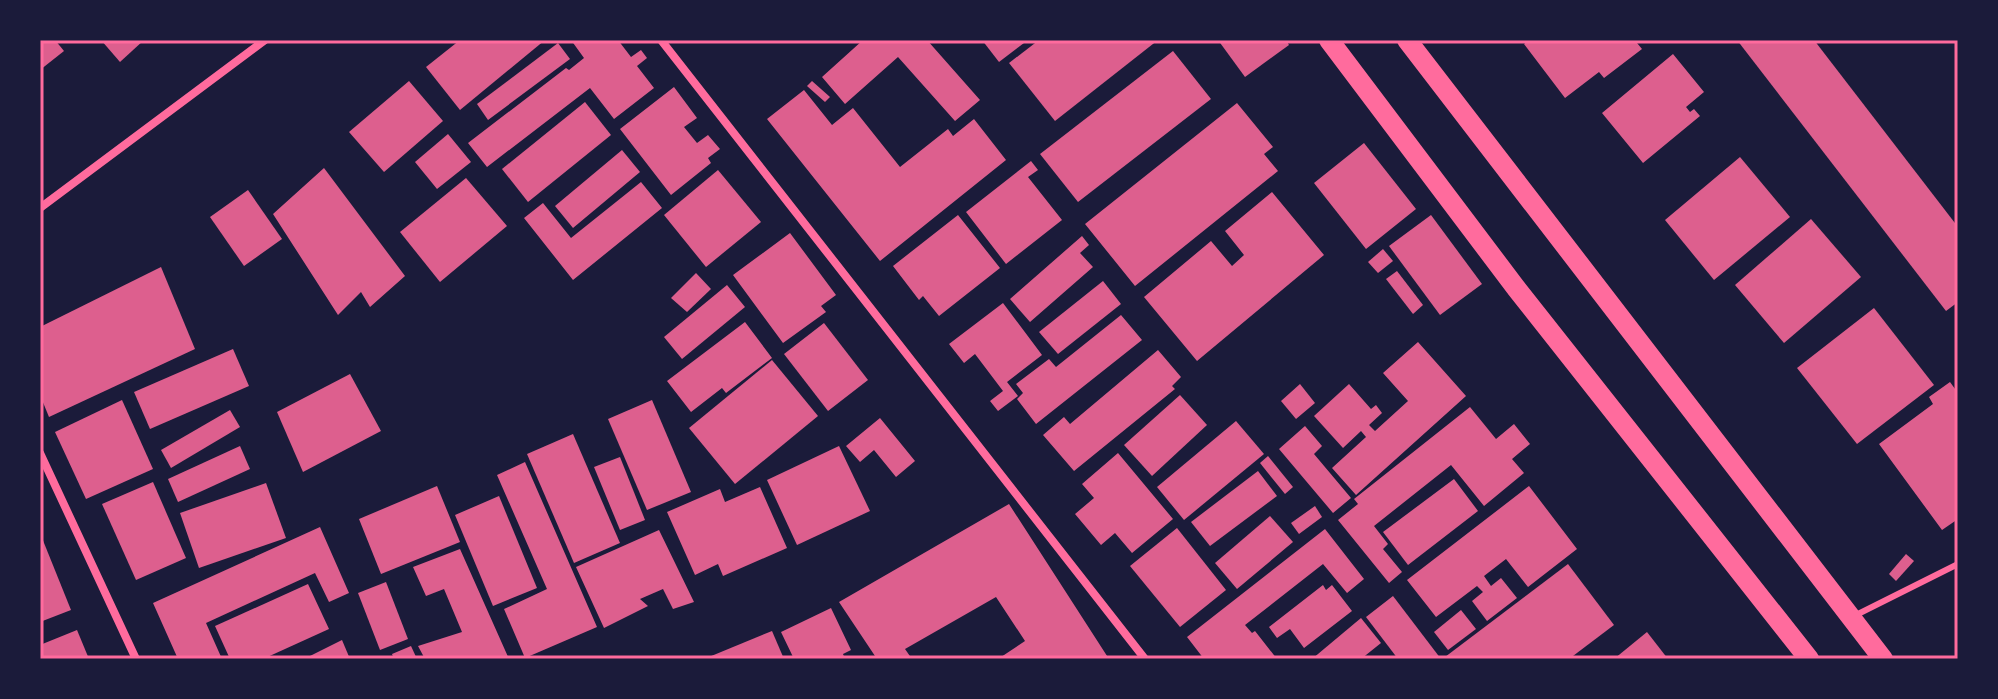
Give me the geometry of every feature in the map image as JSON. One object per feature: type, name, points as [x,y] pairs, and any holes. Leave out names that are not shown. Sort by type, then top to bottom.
[{"type":"main road","points":[[1329,40],[1516,288],[1809,659]]},
{"type":"main road","points":[[1407,40],[1883,659]]},
{"type":"street","points":[[40,208],[265,40]]},
{"type":"street","points":[[661,40],[1145,659]]},
{"type":"street","points":[[40,453],[136,659]]},
{"type":"lane","points":[[1851,617],[1958,564]]},
{"type":"building","points":[[40,40],[55,40],[64,51],[40,70]]},
{"type":"building","points":[[101,40],[144,40],[120,62]]},
{"type":"building","points":[[460,40],[545,40],[460,110],[426,67]]},
{"type":"building","points":[[571,40],[618,40],[631,57],[641,50],[647,58],[637,66],[654,88],[614,119],[590,88],[487,167],[468,143],[566,68],[569,70],[584,58]]},
{"type":"building","points":[[863,40],[927,40],[980,100],[955,121],[898,57],[845,104],[822,77]]},
{"type":"building","points":[[982,40],[1028,40],[999,62]]},
{"type":"building","points":[[1039,40],[1158,40],[1055,121],[1009,63]]},
{"type":"building","points":[[1218,40],[1286,40],[1289,45],[1245,77]]},
{"type":"building","points":[[1529,40],[1641,40],[1637,43],[1642,49],[1604,78],[1599,72],[1565,98],[1524,44]]},
{"type":"building","points":[[1737,40],[1814,40],[1958,227],[1958,302],[1946,311]]},
{"type":"building","points":[[558,43],[570,59],[488,120],[477,104]]},
{"type":"building","points":[[1173,51],[1211,99],[1078,202],[1040,154]]},
{"type":"building","points":[[1673,54],[1704,92],[1686,107],[1690,112],[1694,109],[1700,116],[1643,163],[1602,113]]},
{"type":"building","points":[[409,81],[443,121],[384,172],[349,132]]},
{"type":"building","points":[[812,81],[830,97],[825,102],[807,86]]},
{"type":"building","points":[[674,87],[697,118],[684,127],[697,143],[708,135],[720,149],[708,158],[711,163],[671,195],[620,129]]},
{"type":"building","points":[[804,90],[832,125],[853,108],[900,167],[948,129],[953,136],[974,119],[1006,160],[880,261],[767,119]]},
{"type":"building","points":[[585,102],[611,135],[528,202],[502,169]]},
{"type":"building","points":[[1237,103],[1273,147],[1264,154],[1278,171],[1135,286],[1085,224]]},
{"type":"building","points":[[448,134],[471,162],[437,189],[415,162]]},
{"type":"building","points":[[1364,143],[1416,209],[1366,249],[1314,183]]},
{"type":"building","points":[[622,150],[640,172],[573,228],[555,206]]},
{"type":"building","points":[[1740,157],[1790,217],[1714,280],[1665,220]]},
{"type":"building","points":[[1031,161],[1038,170],[1028,177],[1062,220],[1006,264],[966,212]]},
{"type":"building","points":[[324,168],[405,276],[370,307],[361,292],[338,315],[273,214]]},
{"type":"building","points":[[718,170],[761,222],[706,267],[664,215]]},
{"type":"building","points":[[466,178],[507,226],[440,282],[400,232]]},
{"type":"building","points":[[641,182],[662,208],[573,280],[524,218],[543,203],[571,238]]},
{"type":"building","points":[[248,190],[282,239],[244,266],[210,217]]},
{"type":"building","points":[[1272,192],[1324,255],[1197,361],[1144,297],[1211,241],[1232,266],[1244,255],[1225,231]]},
{"type":"building","points":[[958,215],[1000,268],[939,316],[923,296],[919,300],[893,266]]},
{"type":"building","points":[[1431,215],[1482,284],[1440,315],[1389,246]]},
{"type":"building","points":[[1811,219],[1861,277],[1784,343],[1735,285]]},
{"type":"building","points":[[790,233],[836,295],[821,306],[826,312],[783,343],[733,275]]},
{"type":"building","points":[[1082,236],[1089,245],[1080,253],[1093,267],[1030,322],[1010,299]]},
{"type":"building","points":[[1383,249],[1393,261],[1378,273],[1368,262]]},
{"type":"building","points":[[161,267],[195,349],[49,417],[40,395],[40,327]]},
{"type":"building","points":[[1397,271],[1423,305],[1413,314],[1386,279]]},
{"type":"building","points":[[696,273],[711,289],[687,312],[671,298]]},
{"type":"building","points":[[1103,281],[1121,304],[1058,354],[1039,332]]},
{"type":"building","points":[[727,285],[745,307],[682,359],[664,337]]},
{"type":"building","points":[[1003,303],[1042,355],[1007,382],[1018,396],[998,411],[990,401],[1003,391],[975,354],[964,363],[949,344]]},
{"type":"building","points":[[1874,308],[1934,385],[1857,444],[1797,368]]},
{"type":"building","points":[[1121,315],[1142,340],[1036,424],[1017,399],[1023,393],[1016,384],[1049,359],[1056,367]]},
{"type":"building","points":[[745,322],[772,358],[726,393],[722,388],[691,412],[667,381]]},
{"type":"building","points":[[824,323],[868,380],[828,411],[784,354]]},
{"type":"building","points":[[1418,342],[1466,396],[1356,495],[1332,468],[1366,437],[1361,431],[1343,448],[1314,416],[1349,384],[1371,409],[1376,405],[1382,413],[1369,425],[1375,431],[1408,401],[1383,373]]},
{"type":"building","points":[[233,349],[249,386],[150,429],[134,392]]},
{"type":"building","points":[[1158,350],[1181,377],[1172,386],[1175,389],[1074,471],[1043,435],[1064,417],[1070,424]]},
{"type":"building","points":[[772,360],[818,416],[735,484],[689,428]]},
{"type":"building","points":[[350,374],[381,431],[303,472],[277,412]]},
{"type":"building","points":[[1950,382],[1958,393],[1958,519],[1942,530],[1879,444],[1933,404],[1929,397]]},
{"type":"building","points":[[1300,384],[1315,403],[1296,419],[1281,401]]},
{"type":"building","points":[[1180,395],[1207,425],[1152,476],[1124,445]]},
{"type":"building","points":[[122,400],[153,469],[86,499],[55,432]]},
{"type":"building","points":[[652,400],[691,492],[647,510],[608,419]]},
{"type":"building","points":[[1470,407],[1496,439],[1514,424],[1530,444],[1512,459],[1524,473],[1484,506],[1451,465],[1374,526],[1388,544],[1383,549],[1402,572],[1389,583],[1338,520],[1358,504],[1354,499]]},
{"type":"building","points":[[230,410],[240,427],[171,468],[161,450]]},
{"type":"building","points":[[880,418],[915,461],[896,477],[874,450],[860,462],[846,446]]},
{"type":"building","points":[[1236,421],[1264,454],[1184,520],[1157,487]]},
{"type":"building","points":[[1305,426],[1322,446],[1314,454],[1351,498],[1333,513],[1279,449]]},
{"type":"building","points":[[573,434],[620,543],[574,563],[527,454]]},
{"type":"building","points":[[240,446],[250,469],[178,502],[168,479]]},
{"type":"building","points":[[839,446],[870,511],[797,545],[767,480]]},
{"type":"building","points":[[1118,453],[1173,519],[1132,553],[1115,533],[1101,545],[1075,514],[1094,498],[1082,484]]},
{"type":"building","points":[[1268,456],[1293,487],[1285,494],[1260,463]]},
{"type":"building","points":[[620,457],[645,520],[620,530],[594,467]]},
{"type":"building","points":[[525,462],[597,627],[525,658],[504,609],[547,589],[497,475]]},
{"type":"building","points":[[1258,471],[1277,496],[1210,546],[1191,522]]},
{"type":"building","points":[[1454,479],[1478,511],[1408,565],[1383,532]]},
{"type":"building","points":[[153,482],[186,558],[136,580],[102,504]]},
{"type":"building","points":[[266,483],[286,538],[199,568],[180,513]]},
{"type":"building","points":[[437,486],[460,542],[381,574],[359,519]]},
{"type":"building","points":[[1529,486],[1577,549],[1528,587],[1506,559],[1484,576],[1491,586],[1501,578],[1517,598],[1487,621],[1472,601],[1483,592],[1477,586],[1436,617],[1407,580]]},
{"type":"building","points":[[760,487],[787,548],[723,576],[718,564],[695,575],[667,512],[720,489],[725,502]]},
{"type":"building","points":[[499,496],[537,588],[493,606],[455,515]]},
{"type":"building","points":[[1009,504],[1109,659],[998,659],[1025,641],[996,597],[905,649],[912,659],[877,659],[839,602]]},
{"type":"building","points":[[1315,506],[1322,517],[1299,534],[1291,523]]},
{"type":"building","points":[[1270,516],[1293,542],[1237,589],[1215,563]]},
{"type":"building","points":[[320,527],[349,593],[329,602],[315,573],[206,623],[222,659],[178,659],[153,603]]},
{"type":"building","points":[[1177,528],[1226,590],[1180,627],[1130,566]]},
{"type":"building","points":[[1325,529],[1364,579],[1347,593],[1323,564],[1245,625],[1252,633],[1255,631],[1277,659],[1204,659],[1187,637]]},
{"type":"building","points":[[659,530],[694,602],[673,609],[663,589],[640,599],[648,606],[604,628],[576,567]]},
{"type":"building","points":[[40,533],[71,610],[40,622]]},
{"type":"building","points":[[460,549],[509,659],[425,659],[418,646],[462,632],[444,589],[426,596],[413,567]]},
{"type":"building","points":[[1906,554],[1914,561],[1896,581],[1889,574]]},
{"type":"building","points":[[1568,564],[1614,625],[1569,659],[1445,657]]},
{"type":"building","points":[[386,582],[408,639],[380,650],[358,593]]},
{"type":"building","points":[[308,584],[329,629],[263,659],[230,659],[215,626]]},
{"type":"building","points":[[1323,585],[1326,590],[1332,585],[1352,611],[1304,648],[1290,629],[1277,638],[1269,627]]},
{"type":"building","points":[[1393,596],[1441,659],[1398,659],[1366,617]]},
{"type":"building","points":[[831,608],[851,650],[843,654],[845,659],[794,659],[781,632]]},
{"type":"building","points":[[1461,610],[1476,629],[1448,650],[1434,632]]},
{"type":"building","points":[[1361,618],[1381,643],[1361,659],[1312,659]]},
{"type":"building","points":[[77,630],[89,659],[40,659],[40,645]]},
{"type":"building","points":[[772,631],[784,659],[704,659]]},
{"type":"building","points":[[1647,632],[1668,659],[1614,659]]},
{"type":"building","points":[[342,640],[350,659],[304,659]]},
{"type":"building","points":[[411,646],[417,659],[394,659],[392,654]]}]
